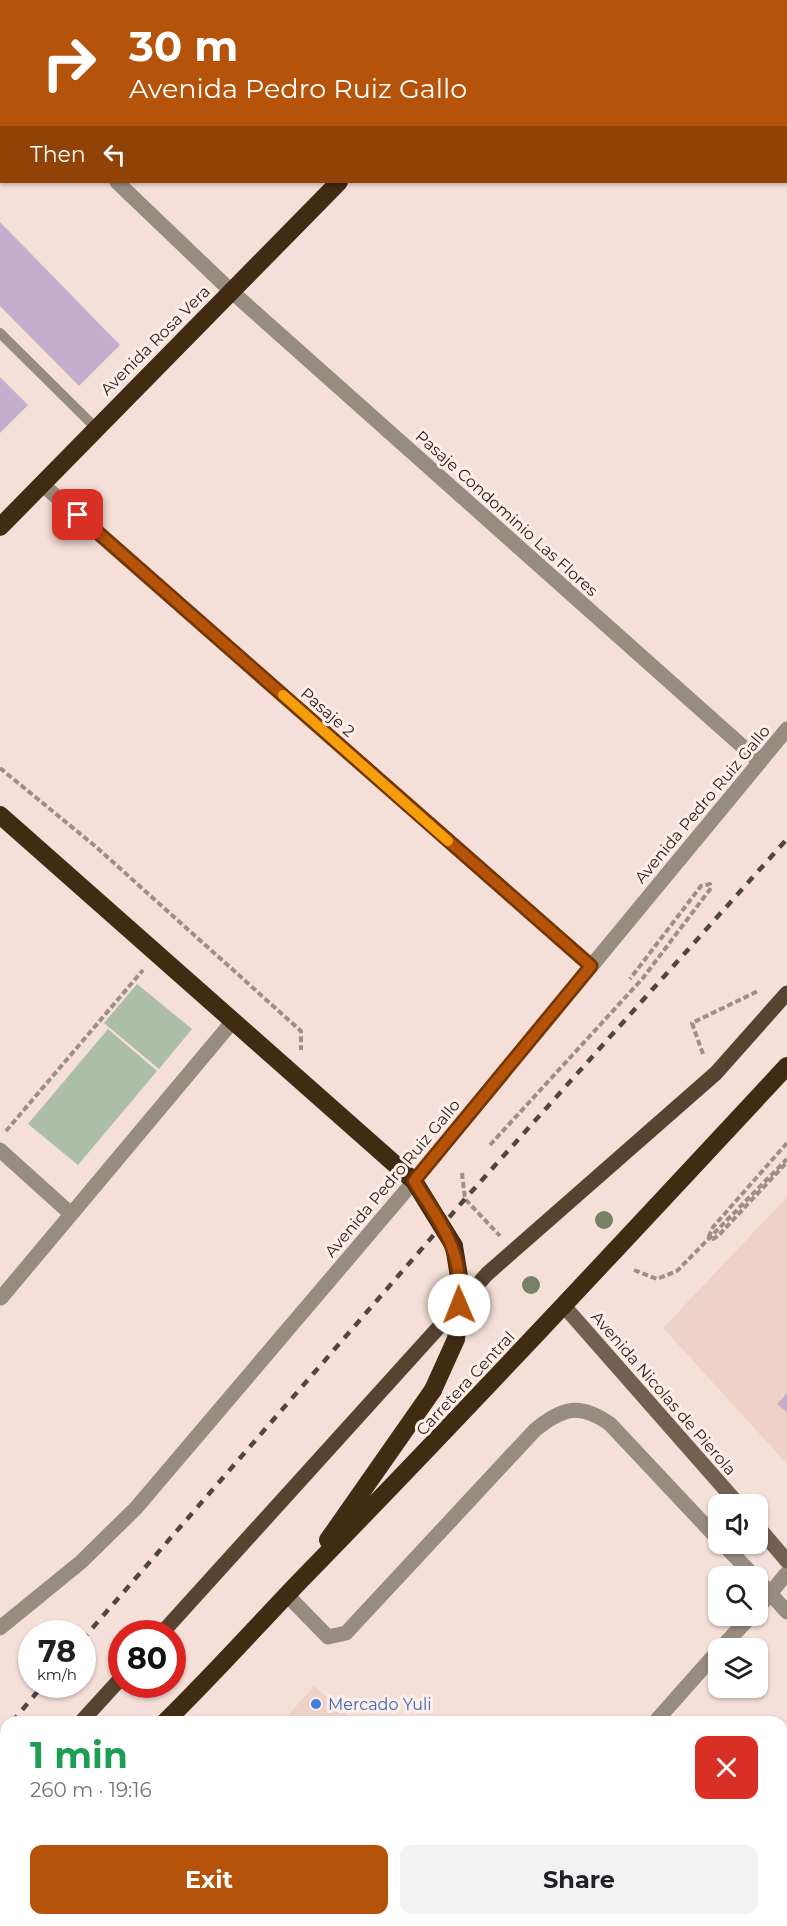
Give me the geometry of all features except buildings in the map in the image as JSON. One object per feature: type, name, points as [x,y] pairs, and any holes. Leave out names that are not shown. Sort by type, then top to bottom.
[{"type":"highway","name":"Avenida Rosa Vera","points":[[0,527],[338,183]]},
{"type":"highway","points":[[0,815],[414,1181],[454,1246],[461,1288],[456,1339],[433,1390],[292,1589]]},
{"type":"highway","name":"Carretera Central","points":[[171,1716],[222,1667],[292,1589],[430,1448],[787,1066]]},
{"type":"main road","points":[[174,1620],[487,1274],[716,1073],[787,993]]},
{"type":"main road","points":[[180,1716],[222,1667]]},
{"type":"main road","points":[[86,1716],[108,1692]]},
{"type":"street","name":"Pasaje Condominio Las Flores","points":[[118,183],[231,291],[760,762]]},
{"type":"street","name":"Pasaje 2","points":[[42,484],[591,966]]},
{"type":"street","name":"Avenida Pedro Ruiz Gallo","points":[[0,1628],[81,1562],[136,1508],[414,1181],[787,729]]},
{"type":"street","points":[[1,1298],[232,1021]]},
{"type":"street","points":[[0,1150],[71,1214]]},
{"type":"street","name":"Avenida Nicolas de Pierola","points":[[564,1306],[729,1494]]},
{"type":"street","points":[[292,1589],[328,1637],[346,1633],[536,1430],[560,1413],[578,1409],[592,1411],[610,1424],[708,1528]]},
{"type":"street","points":[[768,1539],[787,1561]]},
{"type":"street","points":[[733,1554],[744,1566]]},
{"type":"street","points":[[768,1596],[787,1573]]},
{"type":"street","points":[[768,1592],[787,1612]]},
{"type":"street","points":[[731,1638],[742,1626]]},
{"type":"street","points":[[660,1716],[708,1663]]},
{"type":"lane","points":[[0,333],[96,428]]},
{"type":"path","points":[[0,768],[103,854],[301,1031],[300,1080]]},
{"type":"path","points":[[490,1145],[643,978],[711,888],[710,884],[701,886],[630,979]]},
{"type":"path","points":[[0,1139],[157,954]]},
{"type":"path","points":[[701,1058],[703,1054],[692,1023],[767,987]]},
{"type":"path","points":[[787,1143],[713,1227],[710,1236],[713,1239],[787,1161]]},
{"type":"path","points":[[634,1270],[657,1279],[677,1271],[787,1161]]},
{"type":"path","points":[[462,1173],[465,1199],[501,1237],[510,1230]]},
{"type":"shaded area","points":[[787,1197],[787,1464],[663,1328]]},
{"type":"shaded area","name":"Mercado Yuli","points":[[314,1686],[348,1716],[287,1716]]},
{"type":"green space","points":[[137,984],[192,1029],[159,1069],[104,1023]]},
{"type":"green space","points":[[108,1029],[157,1071],[78,1165],[28,1124]]},
{"type":"railway","points":[[96,1624],[465,1199],[787,839]]},
{"type":"railway","points":[[17,1716],[32,1698]]},
{"type":"slow traffic","points":[[283,695],[448,841]]},
{"type":"place","name":"Mercado Yuli","points":[[316,1704]]},
{"type":"route","points":[[78,515],[591,966],[414,1181],[454,1246],[461,1288],[459,1305]]}]
